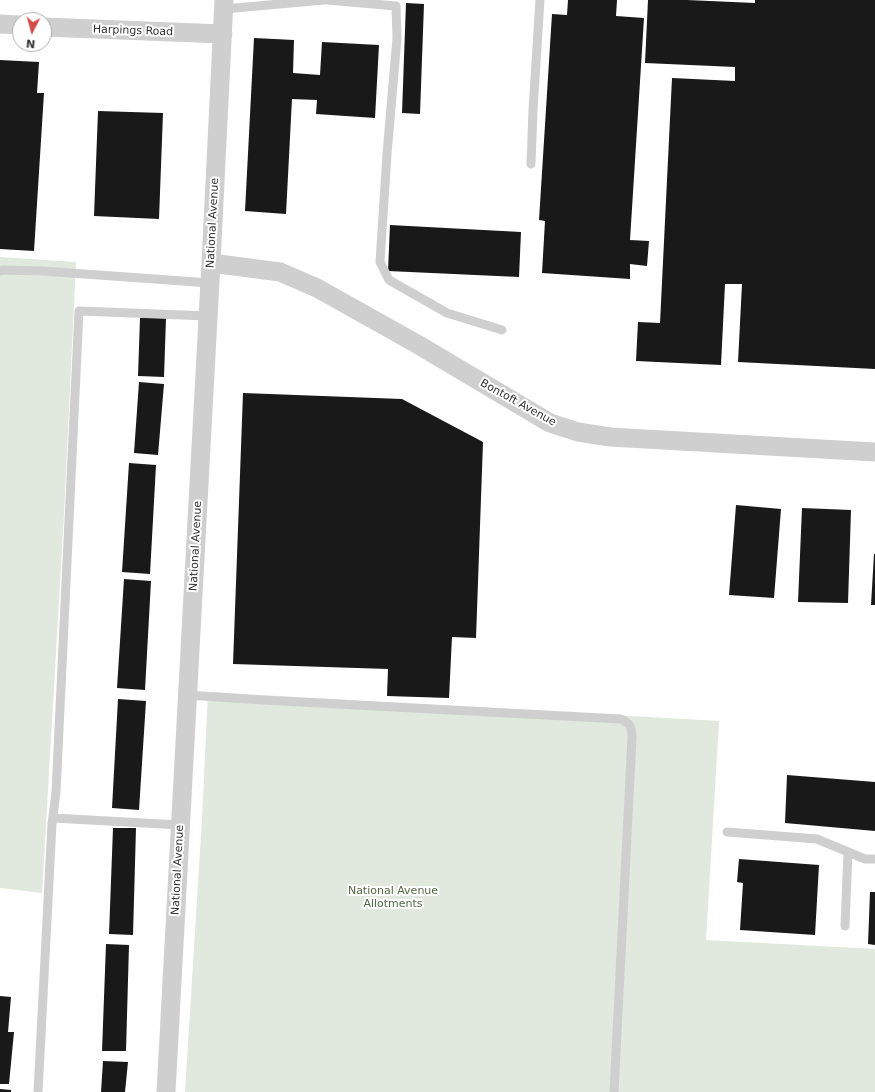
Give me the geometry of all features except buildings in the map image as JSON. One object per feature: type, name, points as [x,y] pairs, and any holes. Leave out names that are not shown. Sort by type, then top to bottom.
[{"type":"street","name":"National Avenue","points":[[166,1092],[224,5]]},
{"type":"street","points":[[0,24],[12,25]]},
{"type":"street","name":"Harpings Road","points":[[52,27],[223,34]]},
{"type":"street","name":"Bontoft Avenue","points":[[211,263],[280,272],[317,288],[417,344],[550,423],[578,432],[610,437],[875,452]]},
{"type":"lane","points":[[224,5],[324,0]]},
{"type":"lane","points":[[327,0],[396,6],[397,38],[380,262],[389,280],[447,313],[502,330]]},
{"type":"lane","points":[[531,164],[540,0]]},
{"type":"lane","points":[[0,270],[43,271],[210,283]]},
{"type":"lane","points":[[38,1092],[53,818],[56,792],[79,311],[208,316]]},
{"type":"lane","points":[[188,695],[269,701],[621,719],[628,723],[632,728],[632,737],[614,1092]]},
{"type":"lane","points":[[53,818],[180,825]]},
{"type":"lane","points":[[727,832],[817,839],[865,859],[875,859]]},
{"type":"lane","points":[[845,926],[848,852]]},
{"type":"green space","points":[[0,257],[76,262],[64,515],[42,893],[0,888]]},
{"type":"green space","name":"National Avenue Allotments","points":[[208,692],[719,721],[706,940],[875,949],[875,1092],[185,1092],[202,819]]}]
